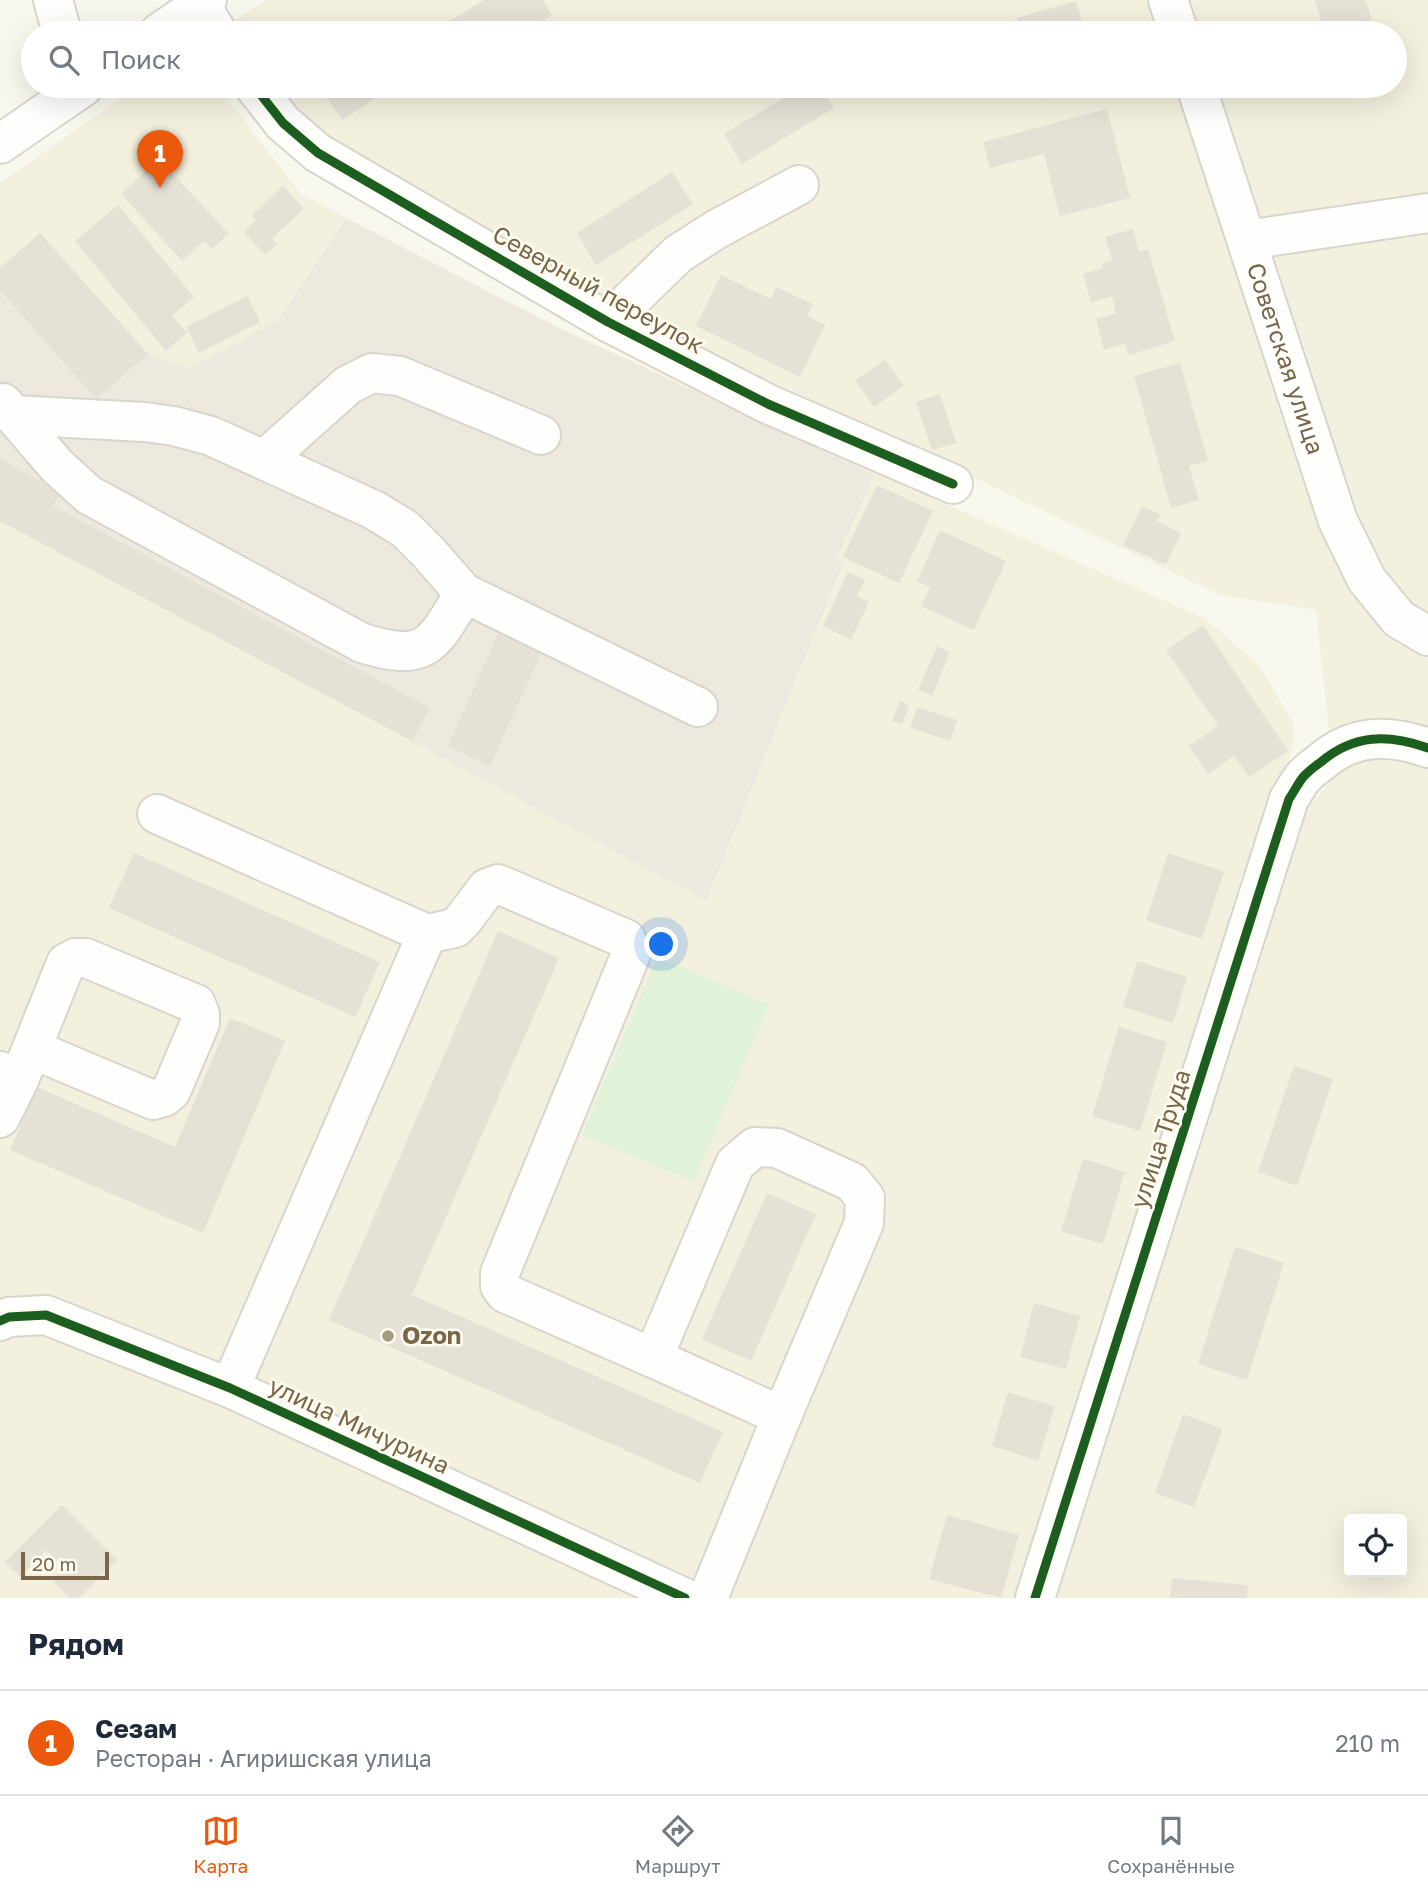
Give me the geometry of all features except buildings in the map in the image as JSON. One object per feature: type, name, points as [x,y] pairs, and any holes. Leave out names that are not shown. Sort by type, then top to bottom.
[{"type":"street","points":[[53,0],[59,21]]},
{"type":"street","points":[[1168,0],[1175,21]]},
{"type":"street","points":[[188,21],[208,13]]},
{"type":"street","points":[[1,143],[67,98]]},
{"type":"street","name":"Северный переулок","points":[[263,98],[283,123],[318,153],[608,322],[768,404],[953,484]]},
{"type":"street","name":"Советская улица","points":[[1200,98],[1338,521],[1367,580],[1413,628]]},
{"type":"street","points":[[608,322],[677,254],[799,185]]},
{"type":"street","points":[[1247,240],[1428,213]]},
{"type":"street","points":[[264,460],[348,385],[372,373],[400,376],[541,435]]},
{"type":"street","points":[[7,407],[174,426],[211,436],[374,510],[405,529],[464,593],[698,707]]},
{"type":"street","points":[[7,407],[57,466],[89,495],[362,643],[384,650],[407,652],[427,646],[440,634],[464,593]]},
{"type":"street","name":"улица Труда","points":[[1035,1598],[1289,799],[1305,775],[1333,752],[1354,742],[1378,738],[1408,741],[1428,748]]},
{"type":"street","points":[[157,814],[427,934],[454,928],[487,888],[498,884],[626,939],[631,954],[500,1273],[500,1286],[505,1293],[782,1416]]},
{"type":"street","points":[[230,1388],[427,934]]},
{"type":"street","points":[[0,1118],[17,1067]]},
{"type":"street","points":[[653,1358],[736,1164],[755,1147],[777,1148],[852,1182],[865,1198],[864,1223],[708,1598]]},
{"type":"street","name":"улица Мичурина","points":[[3,1314],[46,1315],[230,1388],[685,1598]]},
{"type":"shaded area","points":[[265,0],[1428,0],[1428,1598],[1056,1598],[1301,818],[1334,776],[1316,610],[1220,595],[652,326],[317,130],[285,98],[1407,98],[1407,21],[233,21]]},
{"type":"shaded area","points":[[121,98],[226,98],[301,194],[560,328],[876,473],[1204,618],[1260,666],[1294,725],[1294,743],[1021,1598],[0,1598],[0,183]]},
{"type":"shaded area","points":[[346,219],[562,330],[874,475],[836,560],[843,563],[706,901],[0,521],[0,268],[40,233],[148,354],[188,369],[278,320]]},
{"type":"green space","points":[[657,957],[769,1004],[694,1182],[582,1135]]},
{"type":"cycle path","points":[[263,98],[283,123],[318,153],[608,322],[768,404],[953,484]]},
{"type":"cycle path","points":[[1035,1598],[1289,799],[1308,772],[1346,746],[1372,739],[1385,739],[1428,748]]},
{"type":"cycle path","points":[[0,1321],[9,1317],[46,1315],[230,1388],[685,1598]]},
{"type":"place","name":"Сезам","points":[[160,188]]},
{"type":"place","name":"Ozon","points":[[388,1336]]}]
